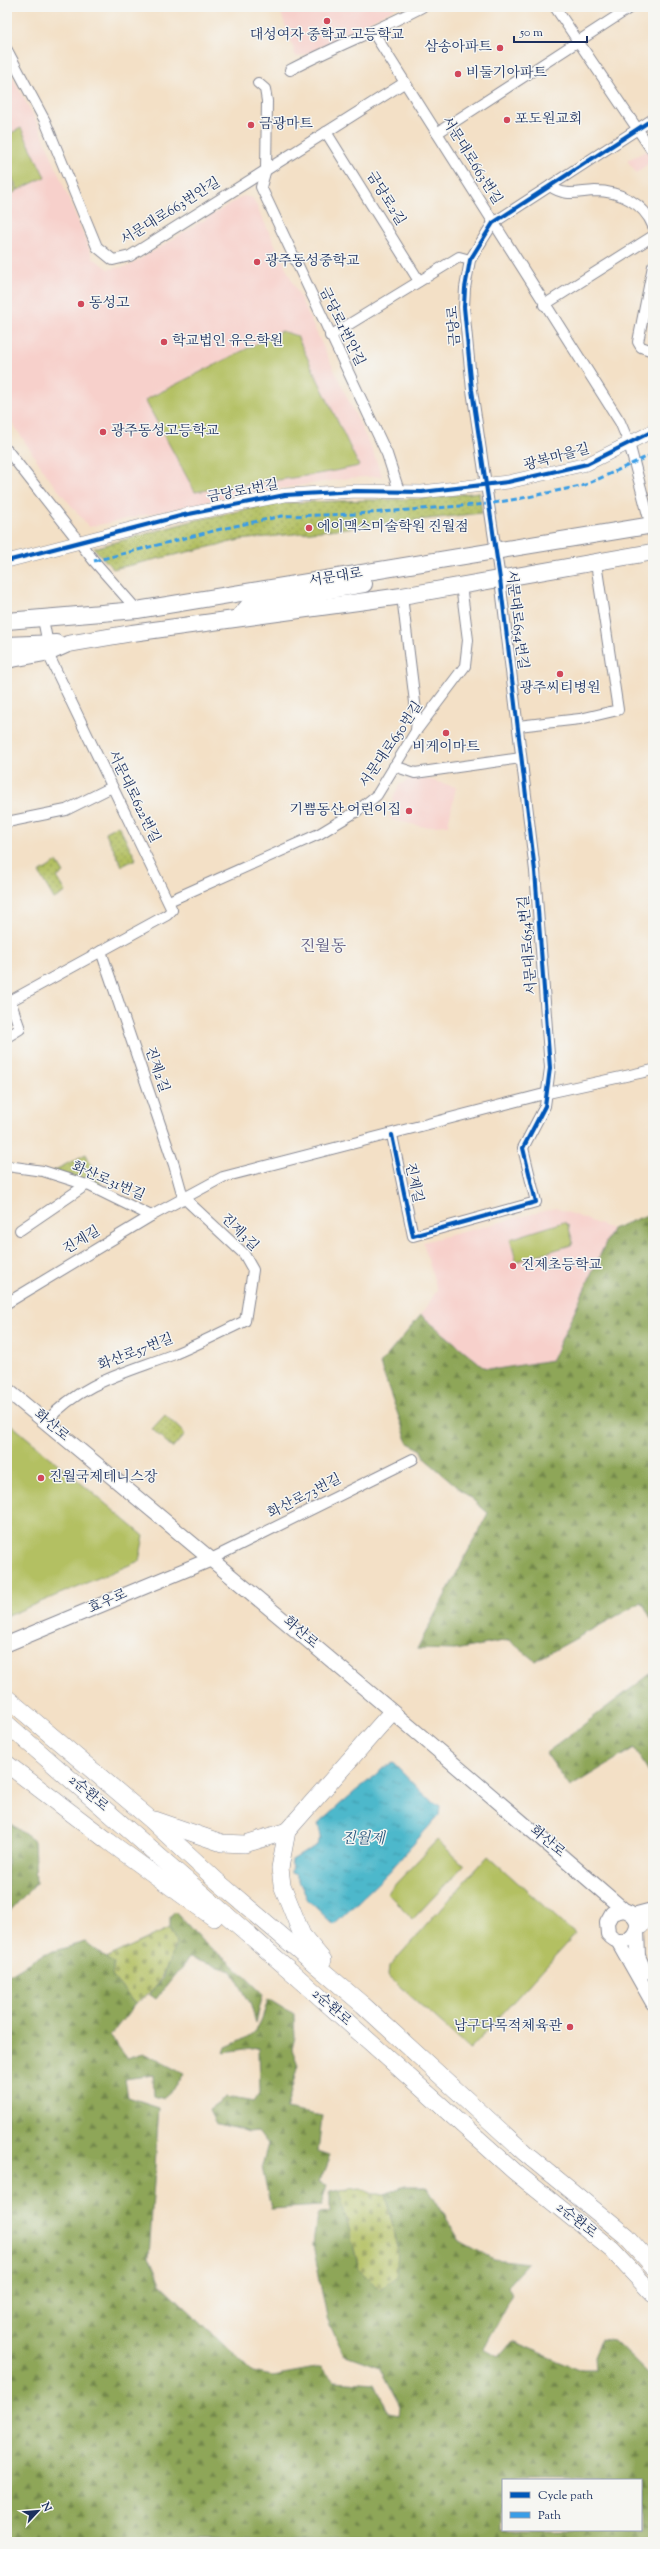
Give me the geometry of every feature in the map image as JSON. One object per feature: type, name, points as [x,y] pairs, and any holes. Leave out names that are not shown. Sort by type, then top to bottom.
[{"type":"highway","name":"2순환로","points":[[7,1698],[150,1819],[217,1881],[363,2005],[525,2153],[626,2236],[653,2266]]},
{"type":"highway","points":[[363,2005],[302,1936],[282,1885],[280,1868],[286,1834],[391,1713]]},
{"type":"highway","name":"2순환로","points":[[7,1724],[293,1973],[514,2171],[612,2250],[653,2294]]},
{"type":"highway","points":[[7,1764],[114,1845],[293,1973]]},
{"type":"highway","points":[[150,1819],[222,1843],[245,1844],[286,1834]]},
{"type":"main road","name":"서문대로","points":[[11,623],[137,610],[652,528]]},
{"type":"main road","name":"서문대로","points":[[7,660],[68,644],[239,617],[402,596],[653,552]]},
{"type":"main road","points":[[239,617],[250,604],[451,568],[449,563],[431,563]]},
{"type":"main road","name":"서문대로","points":[[7,645],[49,648]]},
{"type":"main road","name":"화산로","points":[[7,1390],[210,1560],[262,1601],[391,1713],[575,1866],[589,1881]]},
{"type":"main road","name":"효우로","points":[[7,1644],[210,1560]]},
{"type":"main road","points":[[589,1881],[628,1913],[637,1925],[638,1956],[653,1997]]},
{"type":"main road","points":[[589,1881],[610,1916]]},
{"type":"main road","points":[[652,1910],[628,1913],[616,1911],[610,1916],[607,1930],[611,1937],[618,1941],[653,2003]]},
{"type":"main road","points":[[618,1941],[631,1938],[637,1930]]},
{"type":"street","points":[[290,70],[352,38],[373,32],[422,7]]},
{"type":"street","points":[[555,7],[653,152]]},
{"type":"street","points":[[437,133],[631,7]]},
{"type":"street","name":"서문대로663번길","points":[[373,32],[544,305],[620,422],[629,443],[652,528]]},
{"type":"street","name":"서문대로663번안길","points":[[7,50],[45,121],[97,247],[101,253],[113,260],[130,256],[404,83]]},
{"type":"street","name":"금당로1번안길","points":[[258,83],[265,90],[267,96],[266,169],[260,187],[387,454],[399,491]]},
{"type":"street","name":"금당로","points":[[495,552],[485,486],[464,307],[470,260],[493,223],[653,119]]},
{"type":"street","name":"금당로2길","points":[[326,132],[419,281]]},
{"type":"street","points":[[550,186],[559,193],[572,194],[595,191],[635,202],[644,209],[653,226]]},
{"type":"street","points":[[544,305],[653,236]]},
{"type":"street","points":[[330,336],[459,257],[470,260]]},
{"type":"street","points":[[653,266],[638,342],[641,347],[653,351]]},
{"type":"street","name":"광복마을길","points":[[485,486],[580,466],[653,431]]},
{"type":"street","points":[[7,450],[81,543],[137,610]]},
{"type":"street","name":"금당로1번길","points":[[7,561],[184,515],[285,495],[399,491],[422,492],[485,486]]},
{"type":"street","name":"서문대로654번길","points":[[413,1236],[536,1202],[523,1148],[545,1106],[548,1093],[550,1068],[535,871],[500,579],[495,552]]},
{"type":"street","points":[[518,726],[580,719],[618,710],[596,563]]},
{"type":"street","name":"서문대로650번길","points":[[169,901],[319,834],[357,811],[377,795],[416,731],[462,672],[467,659],[468,640],[461,585]]},
{"type":"street","points":[[402,596],[418,719],[416,731]]},
{"type":"street","name":"서문대로622번길","points":[[43,619],[51,660],[169,901]]},
{"type":"street","points":[[394,766],[415,773],[521,758]]},
{"type":"street","points":[[7,822],[66,810],[112,787]]},
{"type":"street","points":[[7,1037],[20,1029],[12,1006],[12,1000],[167,915],[172,910],[169,901]]},
{"type":"street","name":"진제2길","points":[[101,951],[174,1165],[183,1197]]},
{"type":"street","points":[[392,1135],[548,1093],[653,1070]]},
{"type":"street","name":"진제길","points":[[7,1303],[183,1197],[232,1173],[392,1135],[413,1236]]},
{"type":"street","name":"화산로31번길","points":[[7,1166],[42,1171],[86,1185],[151,1216]]},
{"type":"street","points":[[20,1230],[86,1185]]},
{"type":"street","name":"진제3길","points":[[183,1197],[197,1213],[226,1236],[249,1261],[253,1270],[245,1322]]},
{"type":"street","name":"화산로57번길","points":[[46,1422],[61,1405],[101,1381],[173,1354],[245,1322]]},
{"type":"street","name":"화산로73번길","points":[[210,1560],[413,1459]]},
{"type":"street","points":[[637,1930],[642,1927],[652,1910]]},
{"type":"shaded area","name":"대성여자 중학교 고등학교","points":[[279,7],[397,7],[305,55],[296,57]]},
{"type":"shaded area","name":"학교법인 유은학원","points":[[7,67],[40,128],[93,258],[109,269],[129,266],[243,196],[253,198],[373,452],[382,476],[349,478],[234,496],[89,527],[50,480],[7,415]]},
{"type":"shaded area","points":[[649,150],[653,160],[636,173],[627,160]]},
{"type":"shaded area","points":[[415,776],[456,787],[448,825],[425,827],[389,819],[394,795],[399,785]]},
{"type":"shaded area","name":"진제초등학교","points":[[556,1208],[612,1229],[552,1360],[497,1369],[484,1367],[421,1315],[437,1290],[423,1242]]},
{"type":"green space","points":[[21,128],[45,177],[18,190],[7,167],[7,135]]},
{"type":"green space","points":[[7,172],[17,191],[7,196]]},
{"type":"green space","points":[[282,331],[297,336],[359,466],[298,477],[195,492],[145,400]]},
{"type":"green space","points":[[479,492],[482,513],[240,540],[113,569],[94,548],[196,520],[278,503],[431,498]]},
{"type":"green space","points":[[118,825],[136,859],[122,866],[105,832]]},
{"type":"green space","points":[[57,862],[64,873],[57,877],[66,892],[54,899],[39,873]]},
{"type":"green space","points":[[86,1154],[102,1187],[53,1171]]},
{"type":"green space","points":[[653,1204],[653,1622],[642,1602],[535,1661],[509,1640],[455,1650],[417,1649],[488,1513],[425,1459],[420,1449],[408,1443],[380,1364],[421,1315],[484,1367],[497,1369],[552,1360],[612,1229],[647,1215]]},
{"type":"green space","points":[[564,1222],[568,1225],[573,1242],[571,1245],[518,1261],[516,1260],[510,1239]]},
{"type":"green space","points":[[165,1415],[185,1434],[173,1448],[152,1429]]},
{"type":"green space","name":"진월국제테니스장","points":[[7,1421],[144,1536],[139,1561],[7,1616]]},
{"type":"green space","points":[[653,1672],[653,1770],[649,1772],[634,1748],[570,1787],[546,1753]]},
{"type":"green space","points":[[7,1821],[34,1841],[36,1883],[7,1914]]},
{"type":"green space","points":[[437,1840],[464,1865],[413,1919],[387,1893]]},
{"type":"green space","points":[[488,1856],[575,1934],[470,2049],[388,1976],[389,1967]]},
{"type":"green space","points":[[175,1911],[203,1942],[234,1966],[263,1994],[256,2023],[250,2003],[232,1971],[189,1958],[156,1999],[149,1994],[163,1978],[176,1943],[170,1928],[170,1916]]},
{"type":"green space","points":[[170,1928],[176,1943],[162,1977],[151,1991],[135,2004],[112,1976],[114,1964],[106,1958]]},
{"type":"green space","points":[[86,1942],[114,1964],[112,1976],[135,2004],[110,2036],[127,2058],[144,2053],[184,2074],[175,2088],[164,2098],[154,2095],[153,2075],[125,2079],[128,2097],[159,2107],[149,2257],[160,2283],[253,2372],[272,2376],[321,2367],[334,2381],[375,2384],[389,2413],[399,2415],[400,2407],[379,2367],[343,2354],[327,2318],[313,2245],[317,2214],[330,2213],[330,2192],[339,2190],[359,2268],[381,2289],[398,2248],[385,2194],[405,2186],[427,2186],[460,2241],[493,2259],[528,2263],[507,2286],[513,2294],[484,2349],[498,2357],[512,2341],[582,2370],[595,2370],[594,2358],[601,2339],[614,2341],[650,2376],[653,2372],[653,2542],[7,2542],[7,1976],[43,1954]]},
{"type":"green space","points":[[268,1999],[294,2015],[295,2037],[292,2049],[298,2065],[286,2109],[322,2116],[318,2152],[330,2156],[319,2183],[327,2186],[321,2206],[271,2209],[262,2166],[268,2144],[258,2131],[249,2132],[215,2123],[209,2109],[226,2097],[254,2102],[260,2093],[259,2048],[224,2053],[226,2047],[251,2035],[259,2025]]},
{"type":"green space","points":[[360,2188],[373,2194],[385,2194],[398,2248],[396,2278],[380,2289],[359,2268],[339,2190]]},
{"type":"water","name":"진월제","points":[[393,1763],[425,1796],[440,1806],[439,1815],[388,1873],[334,1925],[308,1900],[296,1875],[291,1873],[292,1860],[317,1845],[321,1836],[318,1824],[383,1768]]},
{"type":"marked path","points":[[94,561],[221,529],[282,516],[356,514],[487,504],[528,497],[585,485],[653,454]]},
{"type":"cycle path","points":[[392,1135],[413,1236],[536,1202],[523,1148],[545,1106],[550,1068],[535,871],[500,579],[472,390],[464,307],[465,288],[470,260],[493,223],[653,119]]},
{"type":"cycle path","points":[[7,561],[184,515],[285,495],[357,491],[422,492],[508,482],[587,464],[653,431]]},
{"type":"place","name":"대성여자 중학교 고등학교","points":[[327,21]]},
{"type":"place","name":"삼송아파트","points":[[500,48]]},
{"type":"place","name":"비둘기아파트","points":[[458,74]]},
{"type":"place","name":"포도원교회","points":[[507,120]]},
{"type":"place","name":"금광마트","points":[[251,125]]},
{"type":"place","name":"광주동성중학교","points":[[257,262]]},
{"type":"place","name":"동성고","points":[[81,304]]},
{"type":"place","name":"학교법인 유은학원","points":[[164,342]]},
{"type":"place","name":"광주동성고등학교","points":[[103,432]]},
{"type":"place","name":"에이맥스미술학원 진월점","points":[[309,528]]},
{"type":"place","name":"광주씨티병원","points":[[560,674]]},
{"type":"place","name":"비케이마트","points":[[446,733]]},
{"type":"place","name":"기쁨동산 어린이집","points":[[409,811]]},
{"type":"place","name":"진제초등학교","points":[[513,1266]]},
{"type":"place","name":"진월국제테니스장","points":[[41,1478]]},
{"type":"place","name":"남구다목적체육관","points":[[570,2027]]},
{"type":"district","name":"진월동","points":[[323,947]]}]
